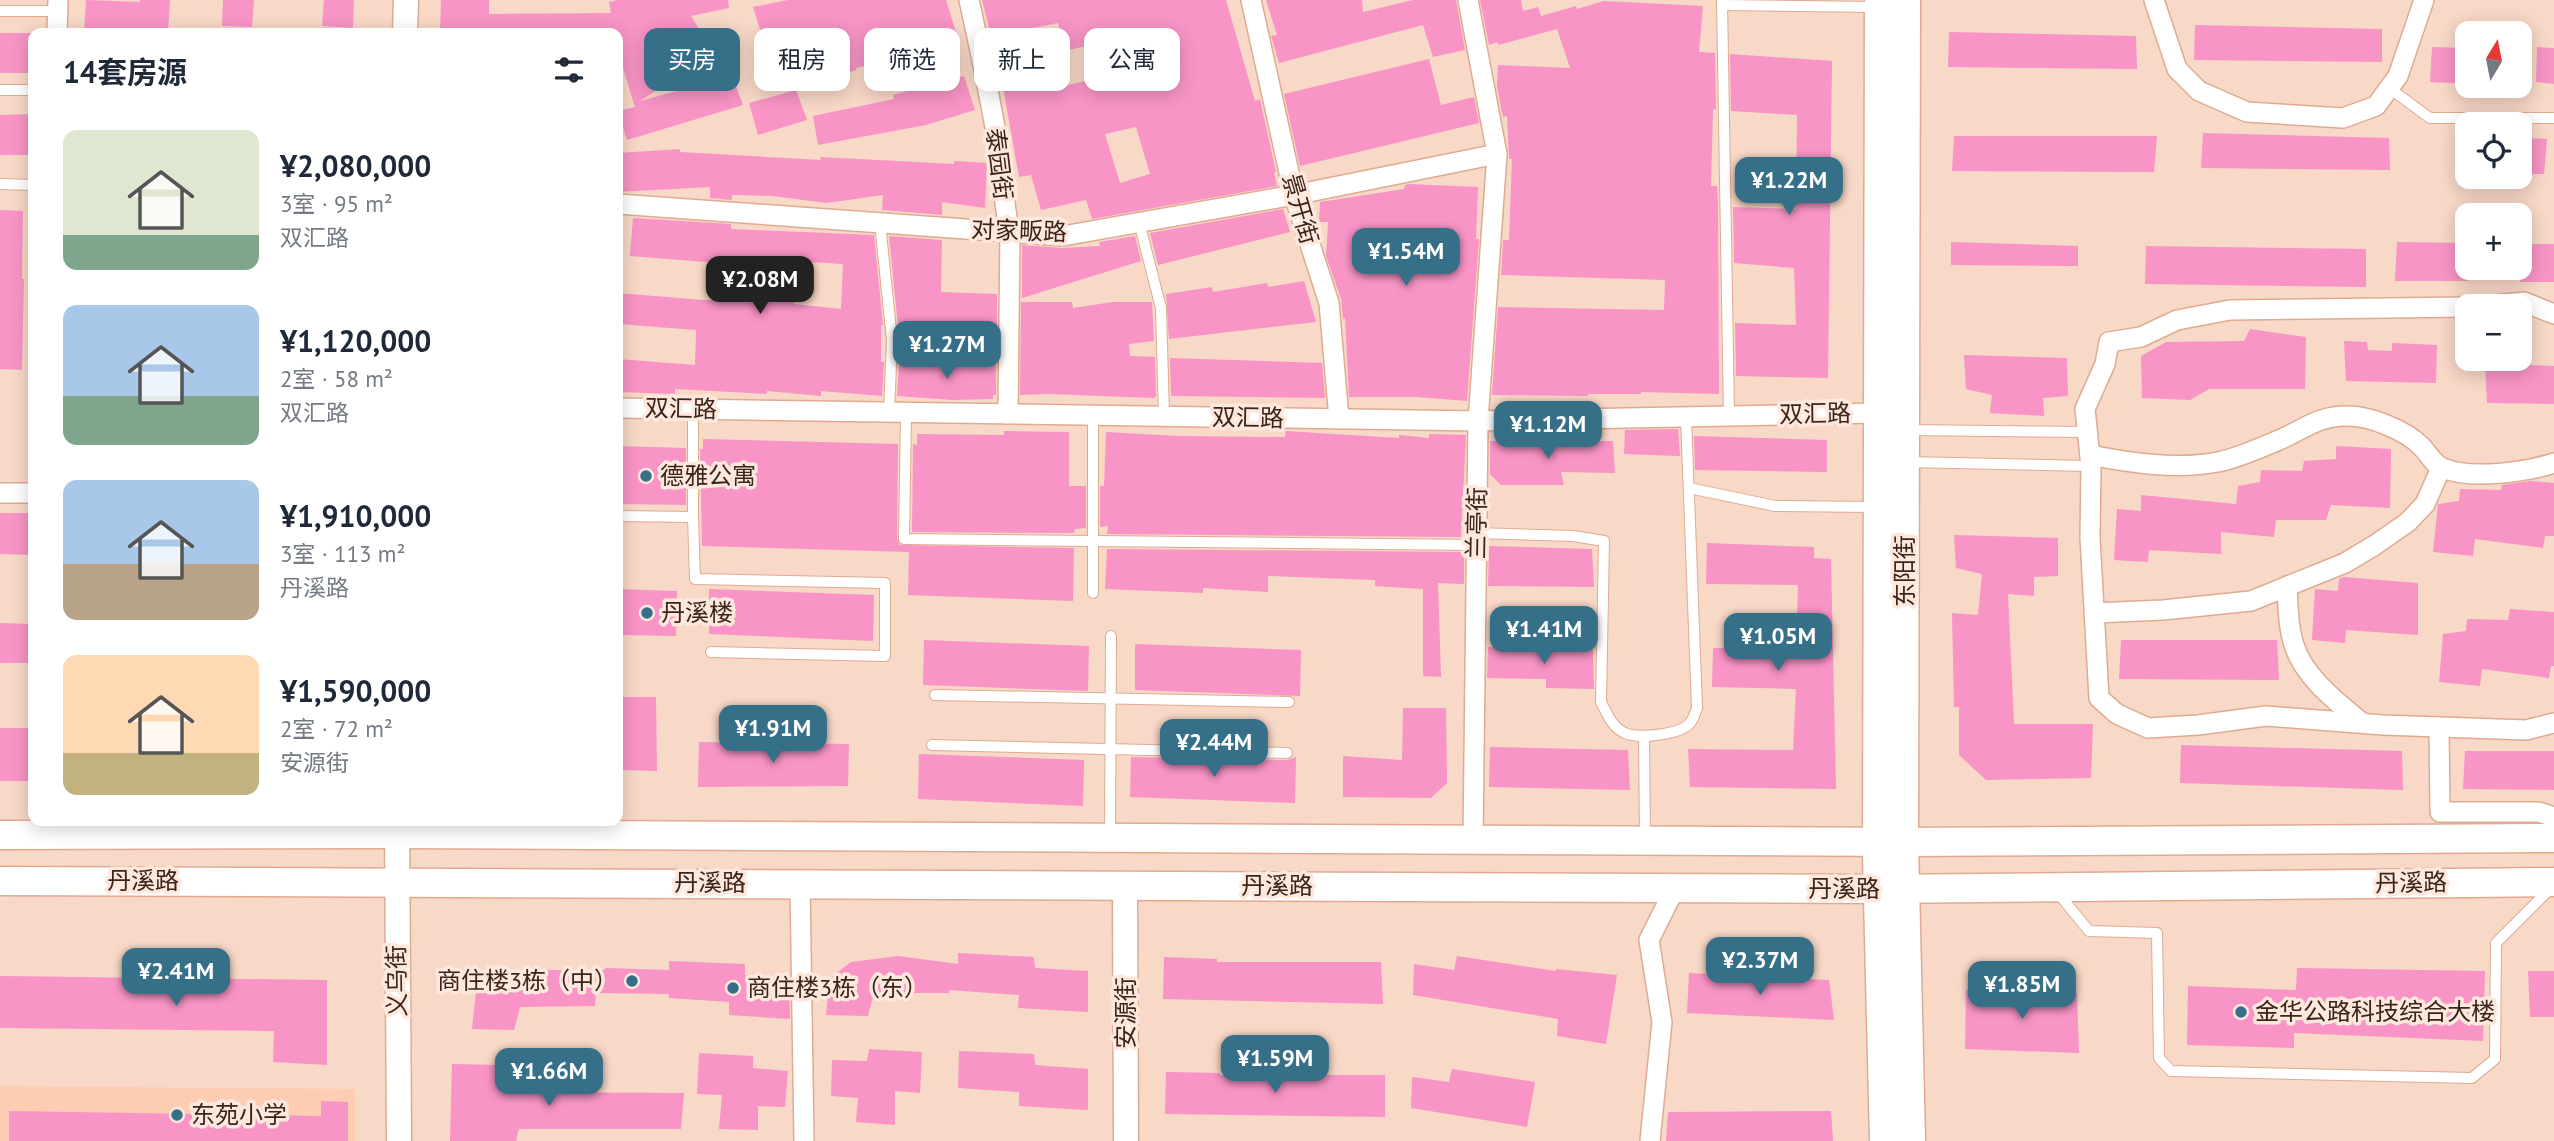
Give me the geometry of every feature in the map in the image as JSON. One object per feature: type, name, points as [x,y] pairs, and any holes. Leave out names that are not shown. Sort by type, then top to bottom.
[{"type":"main road","name":"东阳街","points":[[1884,1141],[1891,889],[1878,507],[1878,413],[1888,2]]},
{"type":"main road","name":"东阳街","points":[[1888,2],[1905,430],[1890,842]]},
{"type":"main road","name":"丹溪路","points":[[0,835],[396,827],[1110,838],[1645,841],[2554,838]]},
{"type":"main road","name":"丹溪路","points":[[0,881],[1891,889],[2554,883]]},
{"type":"main road","name":"东阳街","points":[[1891,889],[1911,1141]]},
{"type":"street","points":[[405,28],[406,0]]},
{"type":"street","name":"泰园街","points":[[970,0],[992,106],[1010,232],[1008,414]]},
{"type":"street","name":"景开街","points":[[1251,0],[1294,195],[1329,303],[1339,419]]},
{"type":"street","name":"兰亭街","points":[[1468,0],[1497,154],[1478,421],[1473,840]]},
{"type":"street","points":[[2154,0],[2177,69],[2199,91],[2247,112],[2343,118],[2376,106],[2398,76],[2424,0]]},
{"type":"street","points":[[57,6],[57,28]]},
{"type":"street","name":"对家畈路","points":[[623,204],[1063,236],[1294,195],[1497,154]]},
{"type":"street","points":[[2532,305],[2554,314]]},
{"type":"street","points":[[2455,307],[2230,310],[2176,320],[2141,337],[2109,342],[2105,364],[2085,409],[2091,460],[2090,538],[2099,698],[2117,714],[2148,728],[2199,725],[2266,716],[2526,730],[2554,723]]},
{"type":"street","name":"双汇路","points":[[623,408],[1478,421],[1878,413]]},
{"type":"street","points":[[2091,460],[2169,466],[2219,462],[2281,440],[2316,420],[2345,415],[2371,418],[2418,443],[2441,468],[2470,475],[2554,463]]},
{"type":"street","points":[[2094,613],[2163,610],[2251,601],[2345,563],[2409,522],[2425,504],[2441,468]]},
{"type":"street","points":[[0,493],[28,493]]},
{"type":"street","points":[[2287,586],[2288,618],[2294,648],[2314,679],[2362,723]]},
{"type":"street","points":[[2439,727],[2440,812],[2539,811],[2554,817]]},
{"type":"street","name":"义乌街","points":[[396,827],[399,1141]]},
{"type":"street","points":[[800,884],[804,1141]]},
{"type":"street","name":"安源街","points":[[1125,885],[1126,1141]]},
{"type":"street","points":[[1650,1141],[1662,1022],[1649,940],[1675,888]]},
{"type":"lane","points":[[1729,416],[1722,3],[1888,2]]},
{"type":"lane","points":[[0,11],[57,6]]},
{"type":"lane","points":[[2389,88],[2430,118],[2554,118]]},
{"type":"lane","points":[[0,90],[28,90]]},
{"type":"lane","points":[[0,184],[28,185]]},
{"type":"lane","points":[[1139,222],[1161,308],[1164,416]]},
{"type":"lane","points":[[880,223],[897,413],[904,539],[1093,541],[1573,536],[1604,541],[1601,702],[1612,722],[1626,734],[1644,736],[1673,732],[1689,725],[1697,708],[1686,417]]},
{"type":"lane","points":[[693,410],[695,579],[885,583],[886,656],[711,652]]},
{"type":"lane","points":[[1093,415],[1093,593]]},
{"type":"lane","points":[[1905,430],[2088,432]]},
{"type":"lane","points":[[1905,462],[2091,460]]},
{"type":"lane","points":[[1689,488],[1776,506],[1878,507]]},
{"type":"lane","points":[[623,516],[693,517]]},
{"type":"lane","points":[[1110,838],[1111,636]]},
{"type":"lane","points":[[935,695],[1289,702]]},
{"type":"lane","points":[[1644,736],[1645,841]]},
{"type":"lane","points":[[932,745],[1287,753]]},
{"type":"lane","points":[[2053,888],[2089,930],[2157,933],[2159,1058],[2171,1071],[2472,1078],[2495,1059],[2496,943],[2554,883]]},
{"type":"shaded area","name":"东苑小学","points":[[0,1086],[355,1089],[355,1141],[0,1141]]},
{"type":"building","points":[[86,0],[170,0],[168,28],[84,28]]},
{"type":"building","points":[[223,0],[254,0],[252,27],[222,26]]},
{"type":"building","points":[[324,0],[354,0],[353,28],[322,26]]},
{"type":"building","points":[[441,0],[489,0],[489,14],[611,13],[609,2],[618,0],[728,0],[729,8],[691,16],[698,28],[644,28],[644,91],[655,91],[640,101],[677,91],[738,91],[743,105],[627,140],[623,127],[623,110],[635,107],[623,68],[623,28],[440,28]]},
{"type":"building","points":[[788,0],[946,0],[955,28],[864,28],[864,66],[850,72],[850,28],[760,28],[753,7]]},
{"type":"building","points":[[982,0],[1226,0],[1255,101],[1260,99],[1277,186],[1092,219],[1086,200],[1041,210],[1031,175],[1019,177],[1004,91],[1070,91],[1070,85],[1084,81],[1084,91],[1180,91],[1180,28],[1084,28],[1084,46],[1070,50],[1070,28],[1059,28],[1058,23],[1032,28],[989,28]],"holes":[[[1136,127],[1150,174],[1120,183],[1105,134]]]},
{"type":"building","points":[[1266,0],[1362,0],[1363,12],[1413,0],[1456,0],[1465,50],[1433,57],[1423,25],[1279,63],[1271,36],[1277,35]]},
{"type":"building","points":[[1480,0],[1521,0],[1523,11],[1538,7],[1541,16],[1604,1],[1703,6],[1699,52],[1715,53],[1716,110],[1713,109],[1711,186],[1717,186],[1718,207],[1719,394],[1641,392],[1588,396],[1492,395],[1498,307],[1664,310],[1665,280],[1501,275],[1503,240],[1509,240],[1512,159],[1509,159],[1507,116],[1503,117],[1497,87],[1498,65],[1570,68],[1557,29],[1489,45]]},
{"type":"building","points":[[2195,25],[2382,29],[2382,62],[2194,60]]},
{"type":"building","points":[[1949,32],[2136,36],[2137,69],[1948,67]]},
{"type":"building","points":[[0,33],[28,33],[28,73],[0,73]]},
{"type":"building","points":[[2432,47],[2455,48],[2455,83],[2430,82]]},
{"type":"building","points":[[2537,47],[2554,48],[2554,84],[2536,82]]},
{"type":"building","points":[[1730,54],[1832,61],[1828,378],[1736,376],[1735,323],[1796,325],[1794,268],[1734,263],[1733,207],[1796,209],[1797,115],[1731,111]]},
{"type":"building","points":[[1429,59],[1441,105],[1474,97],[1479,123],[1300,166],[1284,94]]},
{"type":"building","points":[[964,76],[975,110],[926,125],[818,145],[813,116],[894,99],[893,95],[908,91],[960,91],[960,77]]},
{"type":"building","points":[[796,91],[807,120],[758,135],[749,103]]},
{"type":"building","points":[[28,114],[28,155],[0,155],[0,115]]},
{"type":"building","points":[[2203,133],[2389,138],[2390,170],[2201,168]]},
{"type":"building","points":[[1954,136],[2157,136],[2154,172],[1952,171]]},
{"type":"building","points":[[2532,138],[2547,139],[2544,174],[2532,174]]},
{"type":"building","points":[[680,149],[680,152],[821,160],[820,157],[954,164],[954,161],[987,163],[985,208],[942,202],[942,215],[882,210],[883,195],[827,203],[772,196],[732,195],[732,200],[710,198],[710,187],[623,192],[623,153]]},
{"type":"building","points":[[1408,184],[1478,187],[1476,239],[1479,239],[1467,401],[1417,397],[1349,397],[1345,318],[1343,319],[1341,299],[1326,256],[1328,222],[1319,222],[1320,202],[1404,189]]},
{"type":"building","points":[[1283,209],[1290,232],[1158,265],[1150,233]]},
{"type":"building","points":[[0,210],[23,211],[22,370],[0,369]]},
{"type":"building","points":[[633,218],[731,224],[731,229],[874,235],[883,325],[882,396],[821,391],[821,396],[767,391],[767,394],[675,389],[675,394],[623,392],[623,359],[695,365],[696,330],[623,324],[623,293],[703,300],[794,301],[794,304],[841,309],[843,264],[809,262],[809,267],[630,256]]},
{"type":"building","points":[[889,236],[942,240],[941,292],[997,294],[997,330],[898,326]]},
{"type":"building","points":[[1135,236],[1141,261],[1022,298],[1022,245],[1062,248],[1100,246],[1099,242]]},
{"type":"building","points":[[1951,242],[2078,246],[2078,266],[1951,265]]},
{"type":"building","points":[[2397,242],[2455,243],[2455,280],[2468,280],[2468,281],[2395,281]]},
{"type":"building","points":[[2532,244],[2554,244],[2554,282],[2520,282],[2532,280]]},
{"type":"building","points":[[2146,246],[2366,249],[2366,287],[2145,284]]},
{"type":"building","points":[[1304,281],[1316,322],[1169,339],[1166,294],[1212,287],[1213,292],[1267,283],[1268,287]]},
{"type":"building","points":[[1021,302],[1072,302],[1073,308],[1113,302],[1152,302],[1154,341],[1129,344],[1130,356],[1155,357],[1156,396],[1020,395]]},
{"type":"building","points":[[2250,329],[2306,337],[2305,389],[2209,389],[2190,400],[2142,398],[2141,356],[2166,342],[2244,341]]},
{"type":"building","points":[[2344,341],[2367,342],[2368,350],[2392,351],[2392,343],[2437,345],[2436,383],[2346,381]]},
{"type":"building","points":[[1964,355],[2067,358],[2068,396],[2043,398],[2044,416],[1990,413],[1992,395],[1966,389]]},
{"type":"building","points":[[1170,358],[1322,363],[1325,398],[1171,396]]},
{"type":"building","points":[[899,362],[996,365],[996,395],[993,395],[993,399],[953,400],[897,396]]},
{"type":"building","points":[[2532,365],[2554,366],[2554,404],[2487,403],[2485,371],[2532,371]]},
{"type":"building","points":[[1678,429],[1680,456],[1624,454],[1625,430]]},
{"type":"building","points":[[1004,431],[1069,432],[1069,486],[1086,486],[1086,528],[1075,529],[1074,533],[912,532],[913,444],[917,445],[917,434],[1004,435]]},
{"type":"building","points":[[1286,431],[1399,438],[1399,435],[1429,438],[1429,434],[1466,435],[1461,537],[1107,534],[1108,526],[1100,527],[1100,486],[1104,486],[1106,432],[1285,437]]},
{"type":"building","points":[[1694,436],[1827,440],[1827,472],[1695,470]]},
{"type":"building","points":[[703,439],[898,444],[897,539],[900,545],[1074,548],[1073,601],[908,595],[909,552],[702,546],[700,449],[703,449]]},
{"type":"building","points":[[1490,441],[1613,441],[1615,473],[1561,472],[1564,485],[1501,485],[1490,474]]},
{"type":"building","name":"德雅公寓","points":[[623,446],[686,448],[686,505],[623,504]]},
{"type":"building","points":[[2336,446],[2391,449],[2390,508],[2331,505],[2326,520],[2276,520],[2274,537],[2221,532],[2221,554],[2149,550],[2148,562],[2114,560],[2117,509],[2141,511],[2141,495],[2236,504],[2238,486],[2260,482],[2261,470],[2302,471],[2304,461],[2336,459]]},
{"type":"building","points":[[2531,481],[2554,483],[2554,536],[2545,536],[2543,548],[2475,539],[2473,556],[2433,552],[2438,504],[2459,501],[2460,489],[2501,490],[2502,485]]},
{"type":"building","points":[[0,513],[28,513],[28,555],[0,554]]},
{"type":"building","points":[[1954,535],[2058,538],[2058,576],[2034,577],[2034,596],[2008,594],[2014,724],[2093,724],[2091,778],[1986,780],[1959,755],[1959,707],[1954,707],[1952,613],[1978,615],[1982,574],[1956,568]]},
{"type":"building","points":[[1707,543],[1814,547],[1814,558],[1831,559],[1836,789],[1690,787],[1688,749],[1793,750],[1796,689],[1712,687],[1713,648],[1796,650],[1798,585],[1706,584]]},
{"type":"building","points":[[1489,546],[1592,549],[1594,587],[1488,586]]},
{"type":"building","points":[[1107,549],[1464,552],[1464,584],[1438,583],[1441,677],[1423,676],[1423,589],[1375,586],[1375,580],[1268,576],[1268,592],[1203,588],[1203,593],[1105,589]]},
{"type":"building","points":[[2344,577],[2418,583],[2418,635],[2346,630],[2345,643],[2312,640],[2315,589],[2338,591],[2339,579]]},
{"type":"building","name":"丹溪楼","points":[[623,589],[677,591],[676,636],[623,635]]},
{"type":"building","points":[[709,589],[874,595],[873,641],[709,634]]},
{"type":"building","points":[[2510,609],[2554,612],[2554,666],[2551,666],[2549,678],[2482,669],[2480,686],[2439,682],[2443,634],[2466,631],[2467,619],[2508,620]]},
{"type":"building","points":[[0,623],[28,624],[28,663],[0,663]]},
{"type":"building","points":[[924,640],[1089,646],[1088,691],[923,685]]},
{"type":"building","points":[[2121,640],[2277,640],[2279,680],[2119,679]]},
{"type":"building","points":[[1135,644],[1301,650],[1300,696],[1135,690]]},
{"type":"building","points":[[1488,647],[1593,650],[1594,689],[1546,688],[1546,679],[1487,678]]},
{"type":"building","points":[[623,697],[656,697],[657,771],[623,770]]},
{"type":"building","points":[[1403,708],[1446,708],[1447,783],[1431,798],[1343,797],[1343,756],[1402,760]]},
{"type":"building","points":[[0,728],[28,728],[28,781],[0,781]]},
{"type":"building","points":[[699,742],[849,744],[848,786],[698,787]]},
{"type":"building","points":[[2181,745],[2402,751],[2403,790],[2180,783]]},
{"type":"building","points":[[1490,747],[1628,750],[1630,790],[1489,787]]},
{"type":"building","points":[[2465,751],[2554,751],[2554,790],[2463,789]]},
{"type":"building","points":[[919,754],[1084,760],[1083,806],[918,799]]},
{"type":"building","points":[[1131,757],[1287,760],[1296,757],[1295,803],[1130,797]]},
{"type":"building","points":[[958,953],[1034,957],[1035,968],[1088,971],[1088,1012],[1018,1008],[1019,995],[949,990],[949,993],[874,993],[868,1016],[826,1015],[830,978],[851,962],[898,956],[958,964]]},
{"type":"building","points":[[1457,956],[1556,971],[1617,975],[1606,1044],[1557,1036],[1558,1019],[1413,995],[1414,964],[1454,970]]},
{"type":"building","points":[[1164,957],[1217,959],[1217,962],[1381,962],[1383,1004],[1163,999]]},
{"type":"building","points":[[669,961],[745,964],[745,975],[789,978],[790,1019],[729,1015],[729,1002],[669,998],[669,994],[596,993],[595,1006],[520,1007],[514,1030],[472,1029],[476,992],[497,976],[544,970],[669,970]]},
{"type":"building","points":[[2297,968],[2485,971],[2483,1041],[2294,1033],[2294,1048],[2187,1045],[2188,986],[2296,990]]},
{"type":"building","points":[[2528,971],[2554,971],[2554,1017],[2530,1017]]},
{"type":"building","points":[[1689,973],[1829,980],[1834,1020],[1687,1013]]},
{"type":"building","points":[[0,976],[327,980],[327,1065],[273,1062],[274,1031],[0,1028]]},
{"type":"building","points":[[1966,990],[2077,993],[2079,1053],[1965,1049]]},
{"type":"building","points":[[869,1049],[922,1052],[920,1093],[895,1091],[895,1125],[856,1122],[858,1098],[831,1096],[832,1060],[867,1061]]},
{"type":"building","points":[[959,1051],[1034,1054],[1035,1065],[1088,1069],[1088,1110],[1019,1106],[1019,1092],[958,1088]]},
{"type":"building","points":[[699,1053],[753,1056],[753,1068],[788,1071],[785,1107],[758,1106],[758,1130],[719,1129],[722,1095],[697,1094]]},
{"type":"building","points":[[452,1064],[496,1065],[496,1086],[543,1092],[684,1093],[681,1129],[519,1129],[516,1141],[450,1141]]},
{"type":"building","points":[[1452,1069],[1535,1082],[1527,1127],[1411,1108],[1412,1077],[1449,1082]]},
{"type":"building","points":[[1166,1072],[1220,1075],[1385,1075],[1385,1117],[1165,1114]]},
{"type":"building","points":[[321,1101],[348,1102],[348,1141],[9,1141],[9,1111],[321,1116]]},
{"type":"building","points":[[1831,1111],[1833,1141],[1666,1141],[1668,1112]]},
{"type":"place","name":"德雅公寓","points":[[646,476]]},
{"type":"place","name":"丹溪楼","points":[[647,613]]},
{"type":"place","name":"商住楼3栋（中）","points":[[632,981]]},
{"type":"place","name":"商住楼3栋（东）","points":[[733,988]]},
{"type":"place","name":"金华公路科技综合大楼","points":[[2241,1012]]},
{"type":"place","name":"东苑小学","points":[[177,1115]]}]
